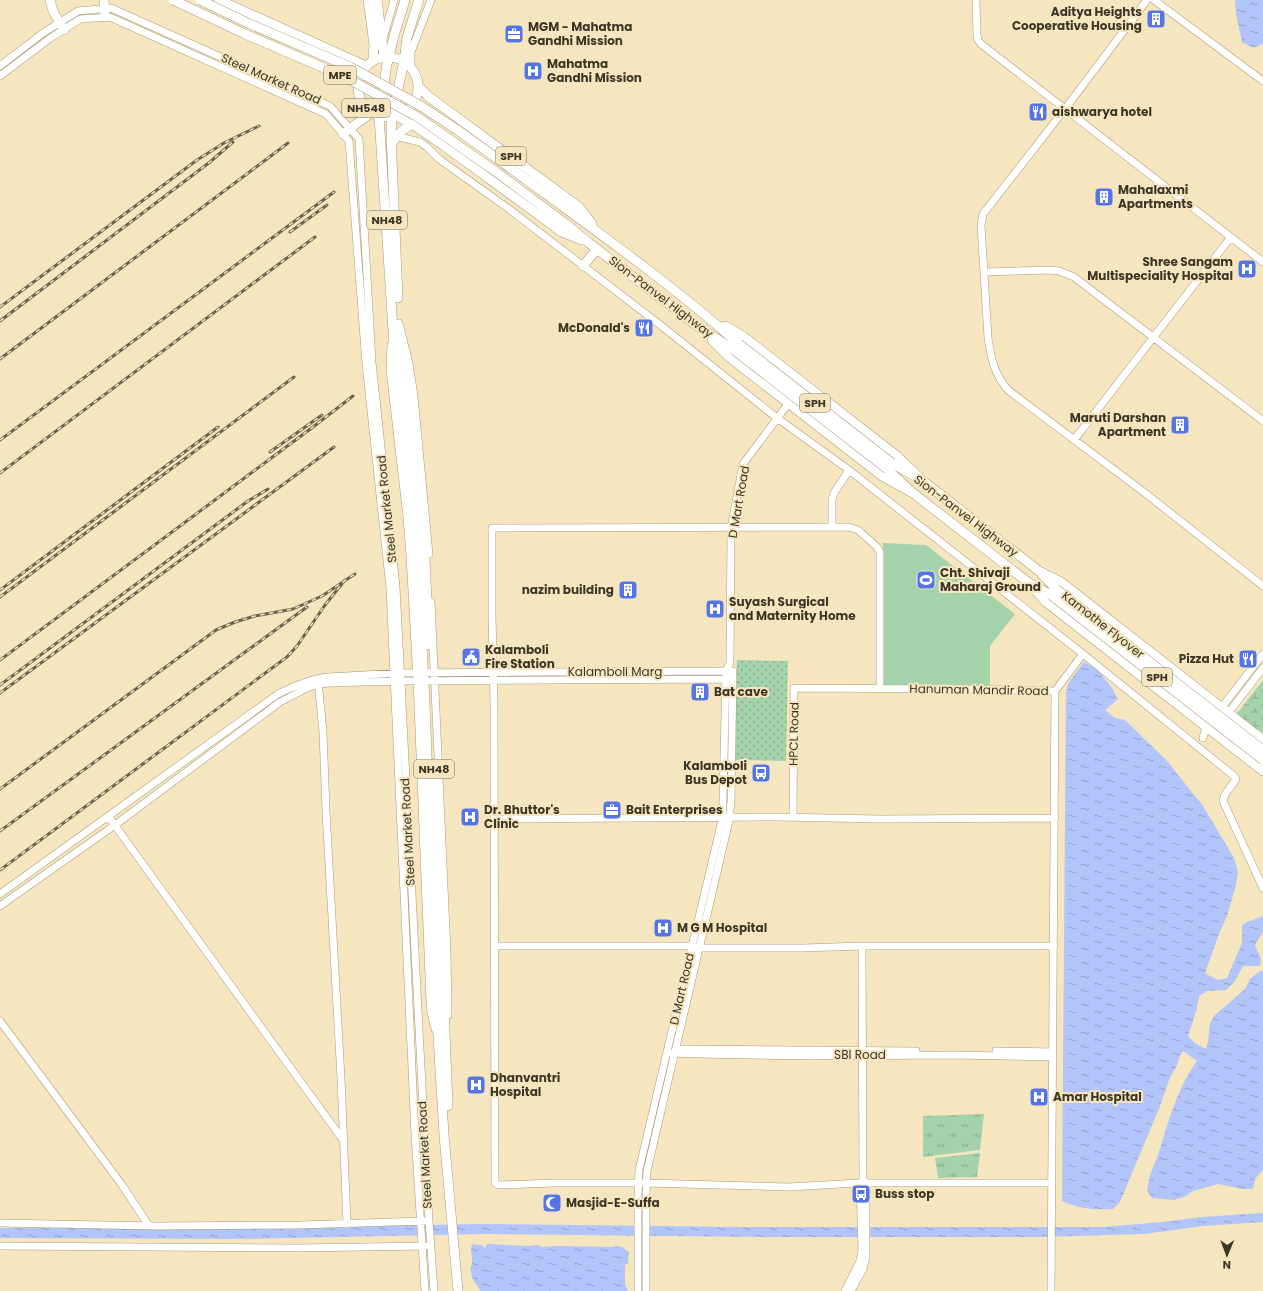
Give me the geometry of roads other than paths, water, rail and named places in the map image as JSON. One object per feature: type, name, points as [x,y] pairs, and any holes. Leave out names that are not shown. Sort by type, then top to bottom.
[{"type":"highway","points":[[50,0],[53,11],[62,26]]},
{"type":"highway","name":"MPE","points":[[174,0],[245,34],[345,77],[416,116],[495,171],[593,246]]},
{"type":"highway","name":"MPE","points":[[200,0],[250,24],[350,67],[421,106],[456,129],[598,232]]},
{"type":"highway","points":[[219,0],[254,16],[370,63],[387,56],[408,64],[416,75],[418,86]]},
{"type":"highway","points":[[368,0],[374,44],[370,63]]},
{"type":"highway","points":[[377,0],[387,56]]},
{"type":"highway","points":[[347,131],[376,114],[387,56],[405,0]]},
{"type":"highway","points":[[394,116],[408,64],[407,38],[419,0]]},
{"type":"highway","name":"NH548","points":[[370,63],[362,72],[359,79],[358,90],[361,101],[366,108],[376,114],[394,116],[407,111],[416,98],[418,86]]},
{"type":"highway","name":"SPH","points":[[418,86],[428,96],[579,207],[598,232]]},
{"type":"highway","name":"NH48","points":[[376,114],[396,323]]},
{"type":"highway","name":"NH48","points":[[394,116],[395,361],[417,546],[426,677],[442,1037],[444,1135],[457,1247],[464,1291]]},
{"type":"highway","name":"SPH","points":[[394,116],[412,124],[450,149],[562,232],[593,246]]},
{"type":"highway","points":[[394,140],[404,128],[412,124]]},
{"type":"highway","name":"Sion-Panvel Highway","points":[[598,232],[705,314],[737,347]]},
{"type":"highway","points":[[583,266],[593,246]]},
{"type":"highway","name":"Sion-Panvel Highway","points":[[593,246],[696,325],[737,347]]},
{"type":"highway","points":[[705,314],[744,337],[897,456],[923,481]]},
{"type":"highway","points":[[696,325],[729,357],[882,476],[913,493]]},
{"type":"highway","name":"SPH","points":[[737,347],[889,466]]},
{"type":"highway","name":"Sion-Panvel Highway","points":[[889,466],[923,481],[1039,571],[1054,592]]},
{"type":"highway","name":"Sion-Panvel Highway","points":[[889,466],[913,493],[1029,583],[1054,592]]},
{"type":"highway","points":[[1039,571],[1061,582],[1263,740]]},
{"type":"highway","points":[[1029,583],[1046,602],[1263,771]]},
{"type":"highway","name":"Kamothe Flyover","points":[[1054,592],[1263,750]]},
{"type":"highway","name":"Kamothe Flyover","points":[[1054,592],[1263,760]]},
{"type":"highway","name":"NH48","points":[[457,1247],[458,1291]]},
{"type":"street","points":[[383,39],[394,0]]},
{"type":"street","points":[[408,64],[411,60],[413,47],[430,0]]},
{"type":"street","points":[[976,0],[977,35],[981,44],[1263,262]]},
{"type":"street","points":[[1147,0],[1065,109],[983,214],[981,225],[988,338],[991,357],[998,377],[1008,390],[1145,493],[1263,586]]},
{"type":"street","points":[[1154,0],[1263,81]]},
{"type":"street","name":"Steel Market Road","points":[[0,66],[44,33],[80,20],[104,9],[111,8],[330,106],[347,131],[359,139],[372,362],[396,587],[397,677],[414,1134],[425,1291]]},
{"type":"street","name":"Steel Market Road","points":[[0,76],[48,39],[62,26]]},
{"type":"street","points":[[394,140],[420,142],[439,159],[509,209],[665,329],[777,418],[849,470],[1083,654],[1234,776],[1236,779],[1223,796],[1223,801],[1263,888]]},
{"type":"street","points":[[1074,440],[1231,237]]},
{"type":"street","points":[[984,272],[1040,270],[1059,272],[1083,283],[1263,421]]},
{"type":"street","points":[[396,323],[409,363],[414,396],[427,532],[426,677]]},
{"type":"street","name":"D Mart Road","points":[[646,1291],[642,1241],[638,1220],[643,1154],[722,818],[730,663],[731,528],[743,464],[804,384]]},
{"type":"street","points":[[832,527],[832,500],[834,492],[849,470]]},
{"type":"street","points":[[880,688],[880,552],[877,547],[858,530],[848,527],[492,528],[495,1183],[498,1185],[554,1183],[642,1183],[788,1187],[863,1182],[1052,1183]]},
{"type":"street","name":"Hanuman Mandir Road","points":[[880,688],[1055,691],[1083,654]]},
{"type":"street","points":[[1225,710],[1263,654]]},
{"type":"street","points":[[1197,746],[1225,710],[1263,668]]},
{"type":"street","name":"Kalamboli Marg","points":[[318,681],[397,677],[729,675]]},
{"type":"street","name":"D Mart Road","points":[[638,1291],[642,1241],[646,1220],[642,1183],[650,1156],[730,818],[729,675]]},
{"type":"street","name":"Steel Market Road","points":[[397,677],[434,1291]]},
{"type":"street","points":[[0,894],[278,694],[305,682],[318,681]]},
{"type":"street","points":[[0,906],[115,825],[280,702],[318,681]]},
{"type":"street","points":[[318,681],[323,732],[347,1224]]},
{"type":"street","name":"HPCL Road","points":[[793,818],[794,688],[880,688]]},
{"type":"street","points":[[1051,1291],[1055,691]]},
{"type":"street","points":[[108,816],[344,1140]]},
{"type":"street","points":[[494,819],[1055,818]]},
{"type":"street","points":[[494,946],[692,946],[700,948],[1054,946]]},
{"type":"street","points":[[851,1291],[865,1263],[863,1182],[862,946]]},
{"type":"street","points":[[410,1011],[418,1010]]},
{"type":"street","points":[[0,1021],[122,1185],[149,1226]]},
{"type":"street","name":"SBI Road","points":[[667,1051],[1053,1054]]},
{"type":"street","points":[[0,1223],[149,1226],[347,1224],[429,1221]]},
{"type":"street","points":[[845,1291],[860,1261],[864,1241]]},
{"type":"street","points":[[0,1246],[300,1248],[431,1246]]},
{"type":"water","points":[[1235,0],[1263,0],[1263,44],[1253,48],[1242,42],[1236,14]]},
{"type":"water","points":[[1084,662],[1097,669],[1112,688],[1118,699],[1105,710],[1115,718],[1125,720],[1167,761],[1203,806],[1234,858],[1238,872],[1236,885],[1227,916],[1205,973],[1218,980],[1227,978],[1242,943],[1242,925],[1263,916],[1263,932],[1255,945],[1261,959],[1260,966],[1243,966],[1235,981],[1226,990],[1207,991],[1199,996],[1197,1008],[1188,1036],[1195,1043],[1206,1049],[1210,1023],[1214,1016],[1245,989],[1250,979],[1260,971],[1263,971],[1263,1170],[1255,1179],[1253,1189],[1243,1189],[1218,1184],[1193,1191],[1186,1196],[1174,1200],[1152,1198],[1147,1191],[1150,1176],[1174,1106],[1184,1083],[1197,1061],[1183,1051],[1169,1080],[1160,1106],[1120,1202],[1113,1209],[1099,1209],[1081,1207],[1062,1201],[1066,690],[1069,682]]},
{"type":"water","points":[[1263,1213],[1263,1222],[1203,1226],[1144,1234],[1041,1237],[762,1237],[485,1234],[241,1239],[0,1238],[0,1228],[240,1228],[484,1224],[744,1227],[1103,1227],[1202,1217]]},
{"type":"water","points":[[472,1244],[482,1245],[485,1248],[487,1244],[538,1245],[542,1247],[619,1246],[629,1252],[628,1263],[625,1265],[625,1284],[628,1291],[480,1291],[473,1280],[470,1269],[472,1263]]},
{"type":"railway","points":[[0,307],[197,160],[224,143],[259,126]]},
{"type":"railway","points":[[0,321],[210,162],[233,142]]},
{"type":"railway","points":[[0,359],[288,143]]},
{"type":"railway","points":[[0,440],[334,192]]},
{"type":"railway","points":[[290,232],[327,205]]},
{"type":"railway","points":[[0,473],[315,237]]},
{"type":"railway","points":[[0,597],[294,377]]},
{"type":"railway","points":[[0,660],[353,396]]},
{"type":"railway","points":[[270,452],[322,415]]},
{"type":"railway","points":[[0,590],[218,427]]},
{"type":"railway","points":[[0,693],[334,447]]},
{"type":"railway","points":[[0,685],[248,501],[268,489]]},
{"type":"railway","points":[[0,789],[216,630],[255,616],[293,609],[322,596],[355,574]]},
{"type":"railway","points":[[0,870],[287,657],[297,646],[325,605],[345,580]]},
{"type":"railway","points":[[0,831],[307,607]]},
{"type":"place","name":"Aditya Heights Cooperative Housing","points":[[1156,19]]},
{"type":"place","name":"MGM - Mahatma Gandhi Mission","points":[[514,34]]},
{"type":"place","name":"Mahatma Gandhi Mission","points":[[533,71]]},
{"type":"place","name":"aishwarya hotel","points":[[1038,112]]},
{"type":"place","name":"Mahalaxmi Apartments","points":[[1104,197]]},
{"type":"place","name":"Shree Sangam Multispeciality Hospital","points":[[1247,269]]},
{"type":"place","name":"McDonald's","points":[[644,328]]},
{"type":"place","name":"Maruti Darshan Apartment","points":[[1180,425]]},
{"type":"place","name":"Cht. Shivaji Maharaj Ground","points":[[926,580]]},
{"type":"place","name":"nazim building","points":[[628,590]]},
{"type":"place","name":"Suyash Surgical and Maternity Home","points":[[715,609]]},
{"type":"place","name":"Kalamboli Fire Station","points":[[471,657]]},
{"type":"place","name":"Pizza Hut","points":[[1248,659]]},
{"type":"place","name":"Bat cave","points":[[700,692]]},
{"type":"place","name":"Kalamboli Bus Depot","points":[[761,773]]},
{"type":"place","name":"Bait Enterprises","points":[[612,810]]},
{"type":"place","name":"Dr. Bhuttor's Clinic","points":[[470,817]]},
{"type":"place","name":"M G M Hospital","points":[[663,928]]},
{"type":"place","name":"Dhanvantri Hospital","points":[[476,1085]]},
{"type":"place","name":"Amar Hospital","points":[[1039,1097]]},
{"type":"place","name":"Buss stop","points":[[861,1194]]},
{"type":"place","name":"Masjid-E-Suffa","points":[[552,1203]]}]
